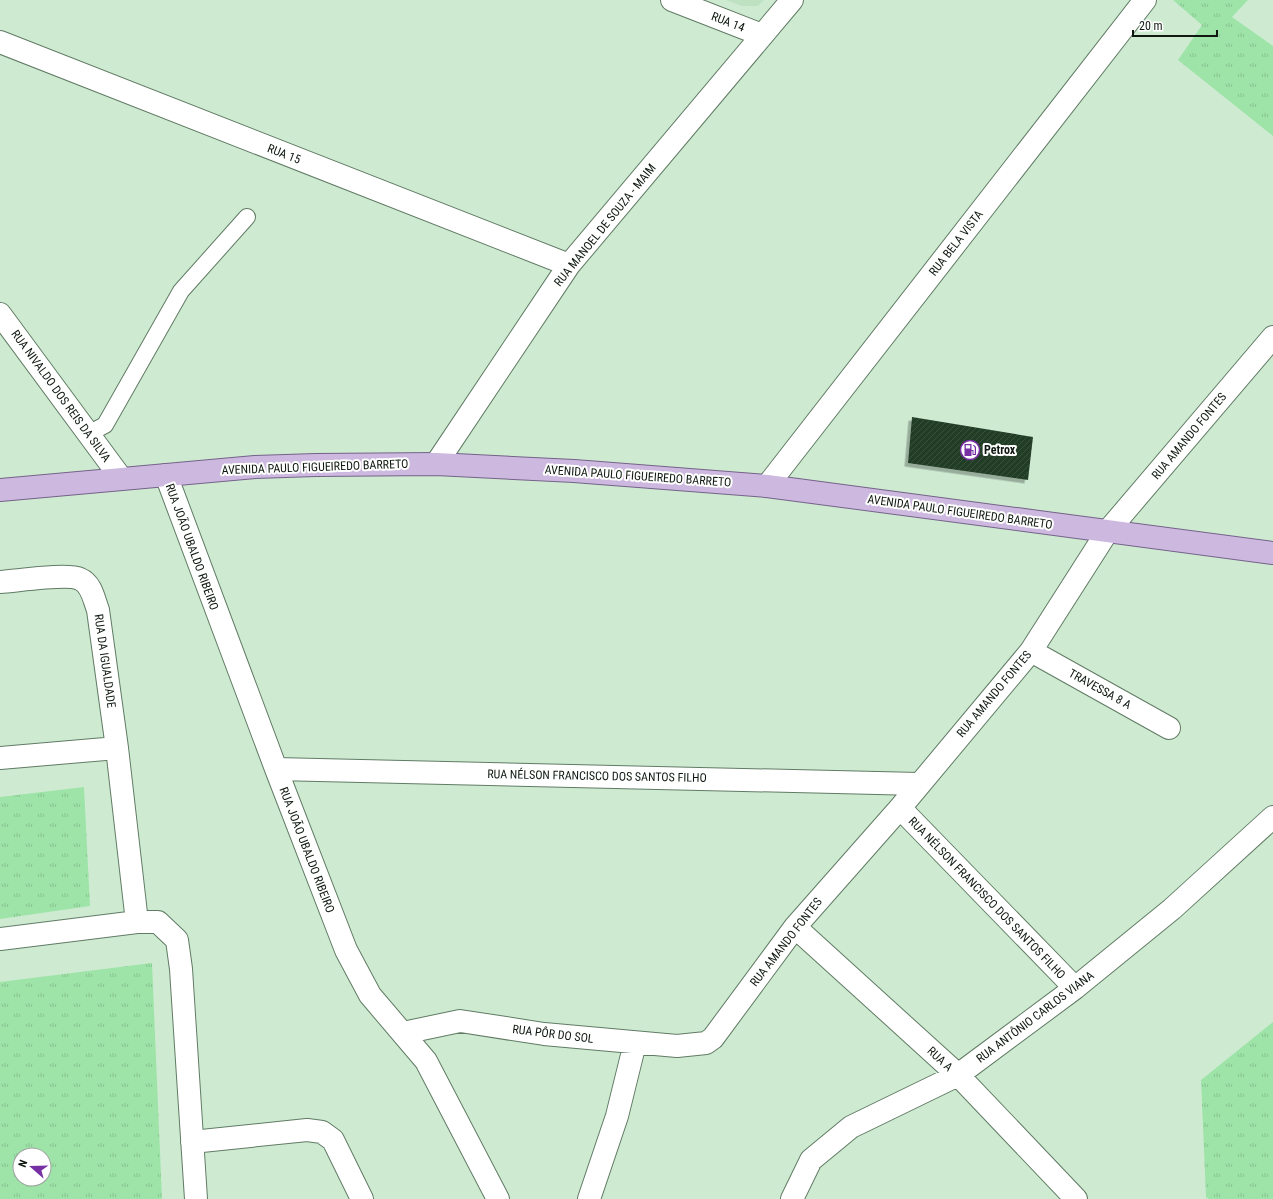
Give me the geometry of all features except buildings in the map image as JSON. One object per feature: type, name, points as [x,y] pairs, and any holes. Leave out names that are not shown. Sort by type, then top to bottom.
[{"type":"main road","name":"AVENIDA PAULO FIGUEIREDO BARRETO","points":[[0,490],[256,467],[436,464],[574,471],[767,486],[1273,554]]},
{"type":"street","name":"RUA 14","points":[[672,0],[762,35]]},
{"type":"street","name":"RUA MANOEL DE SOUZA - MAIM","points":[[436,464],[569,265],[792,0]]},
{"type":"street","name":"RUA BELA VISTA","points":[[767,486],[1145,0]]},
{"type":"street","name":"RUA 15","points":[[0,42],[569,265]]},
{"type":"street","name":"RUA NIVALDO DOS REIS DA SILVA","points":[[0,314],[121,478]]},
{"type":"street","name":"RUA AMANDO FONTES","points":[[706,1043],[720,1031],[795,926],[900,808],[1031,651],[1107,532],[1273,337]]},
{"type":"street","name":"RUA JOÃO UBALDO RIBEIRO","points":[[166,475],[276,769],[346,950],[370,995],[426,1061],[498,1199]]},
{"type":"street","name":"RUA DA IGUALDADE","points":[[0,582],[66,577],[81,579],[91,589],[98,610],[117,748],[137,922]]},
{"type":"street","name":"TRAVESSA 8 A","points":[[1031,651],[1169,728]]},
{"type":"street","points":[[0,758],[117,748]]},
{"type":"street","name":"RUA NÉLSON FRANCISCO DOS SANTOS FILHO","points":[[276,769],[919,784]]},
{"type":"street","name":"RUA NÉLSON FRANCISCO DOS SANTOS FILHO","points":[[900,808],[1075,988]]},
{"type":"street","name":"RUA ANTÔNIO CARLOS VIANA","points":[[792,1199],[811,1160],[838,1136],[851,1127],[958,1075],[1075,988],[1172,909],[1273,817]]},
{"type":"street","points":[[0,939],[137,922],[158,922],[177,940],[181,969],[196,1199]]},
{"type":"street","name":"RUA A","points":[[795,926],[958,1075],[1076,1199]]},
{"type":"street","name":"RUA PÔR DO SOL","points":[[403,1033],[460,1021],[544,1034],[634,1043],[677,1046],[706,1043]]},
{"type":"street","points":[[589,1199],[617,1116],[634,1043]]},
{"type":"street","points":[[192,1142],[307,1130],[322,1132],[333,1140],[362,1199]]},
{"type":"lane","points":[[88,434],[105,425],[181,292],[247,217]]},
{"type":"shaded area","points":[[726,0],[764,0],[758,6],[742,6]]},
{"type":"green space","points":[[1173,0],[1248,0],[1232,17],[1273,46],[1273,136],[1178,60],[1202,25]]},
{"type":"green space","points":[[84,787],[90,906],[0,919],[0,797]]},
{"type":"green space","points":[[152,963],[162,1199],[0,1199],[0,982]]},
{"type":"green space","points":[[1273,1022],[1273,1199],[1209,1199],[1206,1197],[1201,1080]]},
{"type":"place","name":"Petrox","points":[[970,450]]}]
